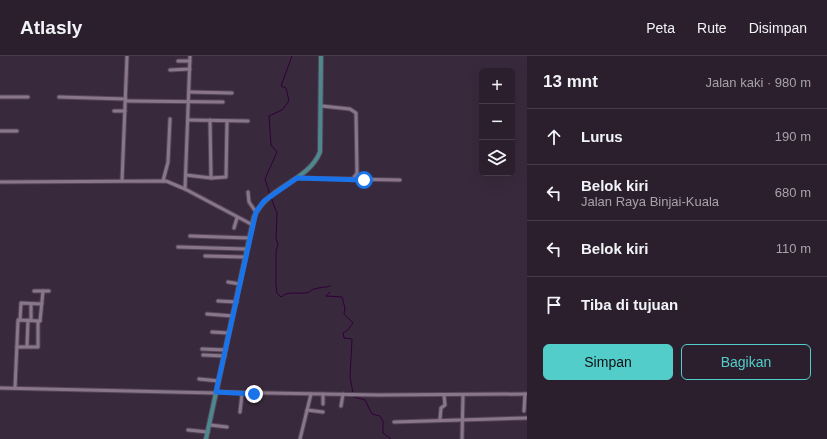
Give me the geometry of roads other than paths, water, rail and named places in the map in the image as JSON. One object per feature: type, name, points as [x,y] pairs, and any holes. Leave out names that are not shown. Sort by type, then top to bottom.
[{"type":"main road","points":[[206,439],[220,381],[252,224],[256,212],[264,201],[312,166],[320,152],[322,106],[321,56]]},
{"type":"street","points":[[122,181],[127,56]]},
{"type":"street","points":[[186,189],[190,103],[190,56]]},
{"type":"street","points":[[178,61],[190,61]]},
{"type":"street","points":[[170,70],[190,69]]},
{"type":"street","points":[[190,92],[232,93]]},
{"type":"street","points":[[0,97],[28,97]]},
{"type":"street","points":[[59,97],[190,103],[223,102]]},
{"type":"street","points":[[322,106],[350,109],[356,113],[357,173],[352,180]]},
{"type":"street","points":[[114,110],[125,111]]},
{"type":"street","points":[[163,181],[168,162],[170,119]]},
{"type":"street","points":[[189,120],[248,121]]},
{"type":"street","points":[[210,120],[211,178]]},
{"type":"street","points":[[186,175],[211,178],[226,177],[227,121]]},
{"type":"street","points":[[0,131],[17,131]]},
{"type":"street","points":[[357,173],[364,180]]},
{"type":"street","points":[[297,178],[400,180]]},
{"type":"street","points":[[0,182],[163,181],[186,189],[237,218],[252,224]]},
{"type":"street","points":[[248,192],[249,202],[256,212]]},
{"type":"street","points":[[234,228],[237,218]]},
{"type":"street","points":[[190,236],[249,238]]},
{"type":"street","points":[[178,247],[247,249]]},
{"type":"street","points":[[205,256],[245,257]]},
{"type":"street","points":[[228,282],[240,284]]},
{"type":"street","points":[[34,291],[49,291]]},
{"type":"street","points":[[17,347],[38,347],[38,322],[40,321],[43,291]]},
{"type":"street","points":[[218,301],[236,302]]},
{"type":"street","points":[[15,388],[18,320],[20,320],[21,303],[42,304]]},
{"type":"street","points":[[27,346],[31,304]]},
{"type":"street","points":[[208,314],[233,316]]},
{"type":"street","points":[[20,320],[40,321]]},
{"type":"street","points":[[212,332],[229,333]]},
{"type":"street","points":[[202,349],[226,350]]},
{"type":"street","points":[[202,355],[225,356]]},
{"type":"street","points":[[199,379],[220,381]]},
{"type":"street","points":[[0,388],[242,394],[526,394],[524,411]]},
{"type":"street","points":[[240,412],[242,394]]},
{"type":"street","points":[[300,439],[311,394]]},
{"type":"street","points":[[323,394],[323,404]]},
{"type":"street","points":[[341,406],[343,394]]},
{"type":"street","points":[[440,419],[441,408],[445,405],[444,395]]},
{"type":"street","points":[[462,439],[463,395]]},
{"type":"street","points":[[307,410],[323,412]]},
{"type":"street","points":[[394,422],[440,419],[527,418]]},
{"type":"street","points":[[210,425],[227,426]]},
{"type":"street","points":[[188,430],[208,432]]},
{"type":"waterway","points":[[270,195],[265,179],[277,152],[271,145],[269,116],[282,110],[289,101],[286,88],[281,86],[292,56]]},
{"type":"waterway","points":[[271,198],[277,213],[277,293],[281,297],[286,294],[306,293],[314,289],[330,286]]},
{"type":"waterway","points":[[326,296],[330,292]]},
{"type":"waterway","points":[[326,296],[342,297],[345,308],[344,314],[353,323],[348,330],[343,333],[344,338],[352,339],[350,377],[353,393]]},
{"type":"waterway","points":[[354,397],[365,400],[372,414],[380,416],[383,421],[383,433],[391,439]]}]
